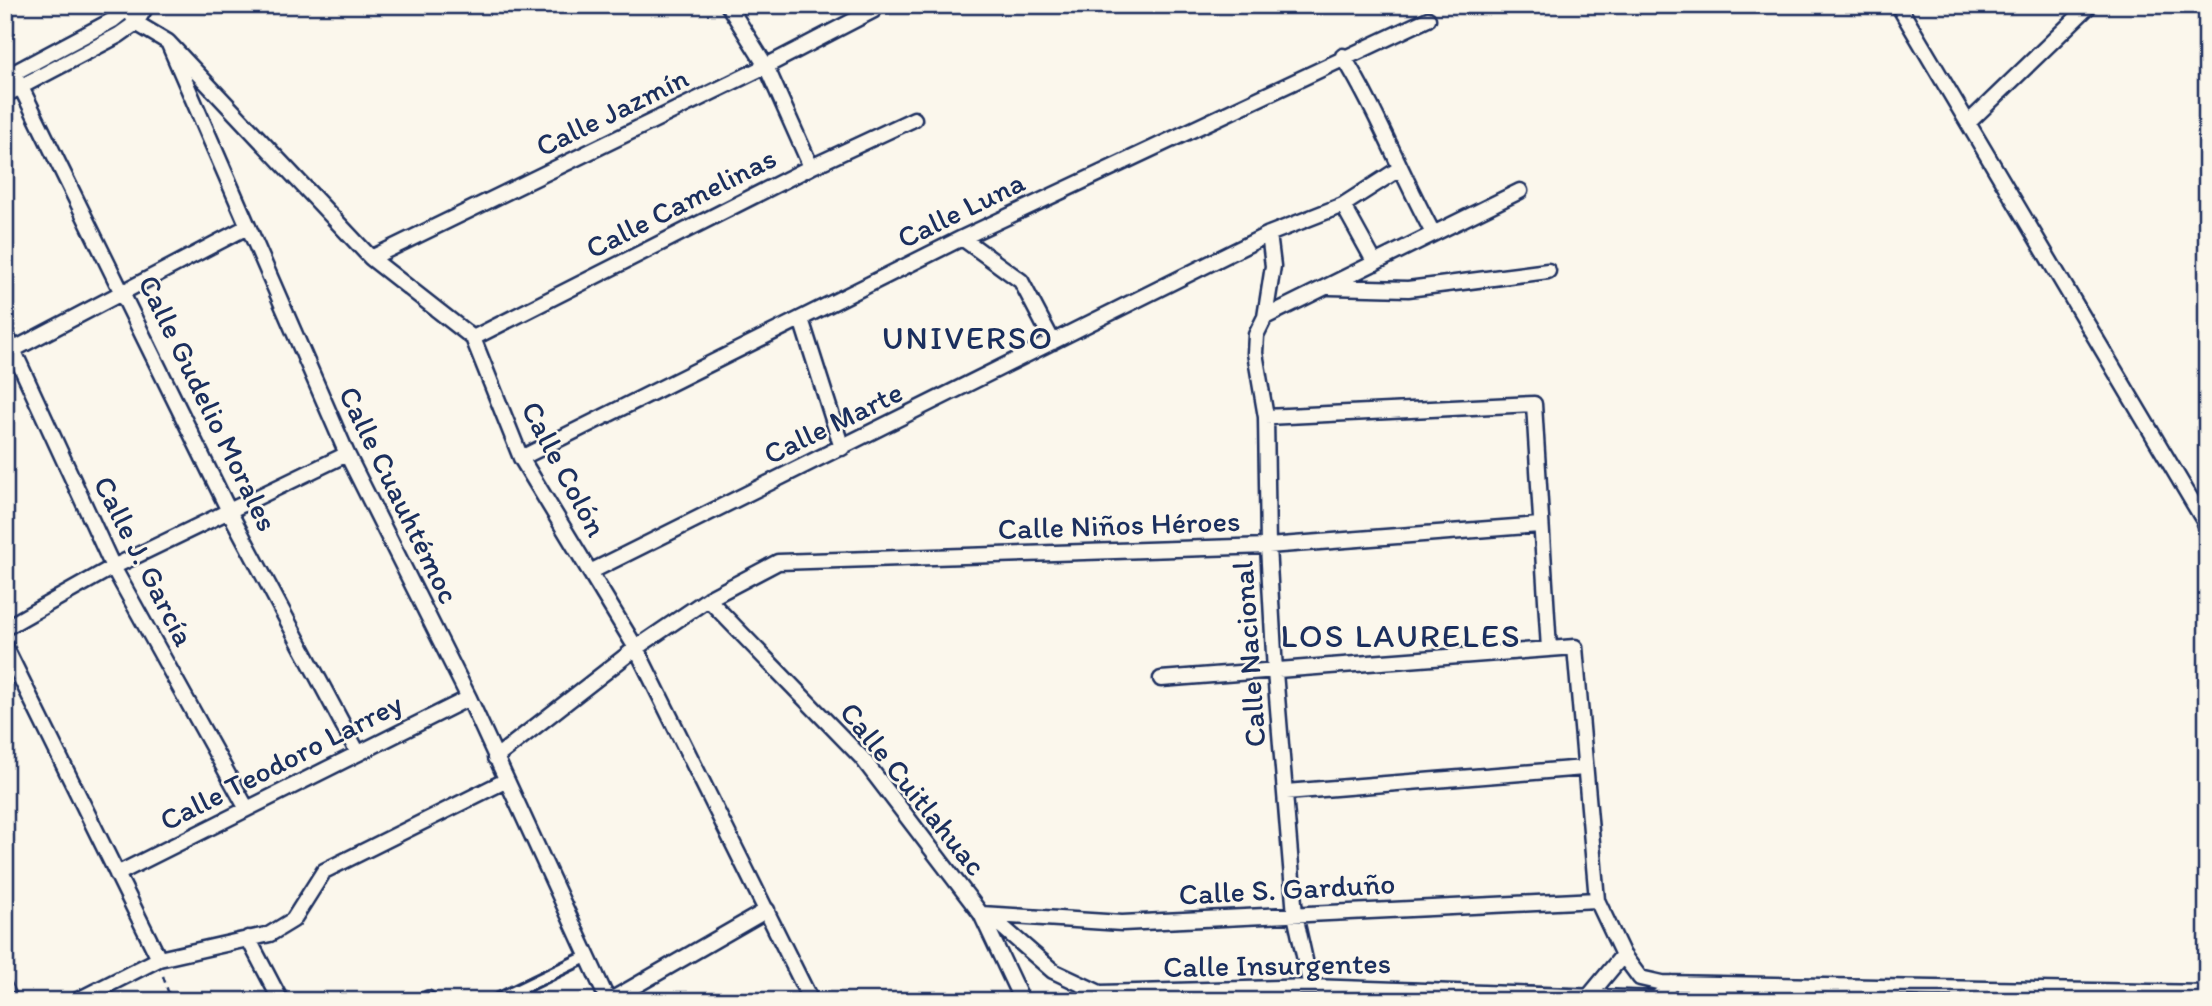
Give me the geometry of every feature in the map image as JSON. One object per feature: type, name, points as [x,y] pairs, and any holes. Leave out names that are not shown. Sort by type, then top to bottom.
[{"type":"street","points":[[728,5],[766,66],[811,167]]},
{"type":"street","points":[[1898,5],[2207,526]]},
{"type":"street","points":[[1968,124],[2090,5]]},
{"type":"street","points":[[10,75],[113,20],[128,7],[147,7]]},
{"type":"street","points":[[128,7],[136,23],[168,42],[371,258],[473,338]]},
{"type":"street","points":[[5,95],[136,23],[147,7]]},
{"type":"street","name":"Calle Jazmín","points":[[371,258],[766,66],[874,10]]},
{"type":"street","name":"Calle Luna","points":[[521,458],[962,239],[1343,56],[1428,19]]},
{"type":"street","name":"Calle Cuauhtémoc","points":[[168,42],[347,454],[469,698],[608,1001]]},
{"type":"street","points":[[1343,56],[1373,106],[1399,169],[1433,233]]},
{"type":"street","name":"Calle Gudelio Morales","points":[[10,75],[21,87],[125,293],[229,511],[358,753]]},
{"type":"street","name":"Calle Camelinas","points":[[473,338],[811,167],[914,119]]},
{"type":"street","name":"Calle Marte","points":[[590,572],[1269,234],[1343,205],[1399,169]]},
{"type":"street","points":[[1265,317],[1520,191]]},
{"type":"street","points":[[1343,205],[1375,263]]},
{"type":"street","points":[[10,352],[247,227]]},
{"type":"street","name":"Calle Nacional","points":[[1269,234],[1273,266],[1265,317],[1256,335],[1255,353],[1266,417],[1268,546],[1275,672],[1295,915],[1311,988]]},
{"type":"street","points":[[962,239],[1021,281],[1053,342]]},
{"type":"street","points":[[1328,287],[1408,289],[1548,271]]},
{"type":"street","points":[[801,319],[842,448]]},
{"type":"street","name":"Calle J. García","points":[[5,332],[10,352],[113,567],[247,809]]},
{"type":"street","name":"Calle Colón","points":[[473,338],[521,458],[636,648],[811,1001]]},
{"type":"street","points":[[1266,417],[1534,404],[1549,649]]},
{"type":"street","points":[[5,628],[113,567],[347,454]]},
{"type":"street","name":"Calle Niños Héroes","points":[[495,758],[636,648],[708,599],[778,562],[1268,546],[1540,525]]},
{"type":"street","name":"Calle Cuitlahuac","points":[[708,599],[862,758],[986,915],[1022,1001]]},
{"type":"street","points":[[5,646],[9,663],[159,959]]},
{"type":"street","points":[[1161,680],[1575,647],[1597,900],[1623,955],[1640,978],[1672,984],[2207,993]]},
{"type":"street","name":"Calle Teodoro Larrey","points":[[117,874],[469,698]]},
{"type":"street","points":[[1286,792],[1584,768]]},
{"type":"street","points":[[76,1001],[159,959],[270,934],[293,920],[324,871],[506,780]]},
{"type":"street","name":"Calle S. Garduño","points":[[986,915],[1122,923],[1597,900]]},
{"type":"street","points":[[608,1001],[766,910]]},
{"type":"street","name":"Calle Insurgentes","points":[[986,915],[1053,971],[1100,993],[1311,988],[1370,995],[1656,999],[1672,984]]},
{"type":"street","points":[[248,938],[281,1001]]},
{"type":"street","points":[[1589,996],[1623,955]]},
{"type":"street","points":[[495,1001],[586,957]]},
{"type":"street","points":[[421,1001],[428,997],[431,1001]]},
{"type":"path","points":[[159,959],[171,1001]]},
{"type":"railway","points":[[5,977],[17,1001]]},
{"type":"district","name":"UNIVERSO","points":[[968,337]]},
{"type":"district","name":"LOS LAURELES","points":[[1401,635]]}]
